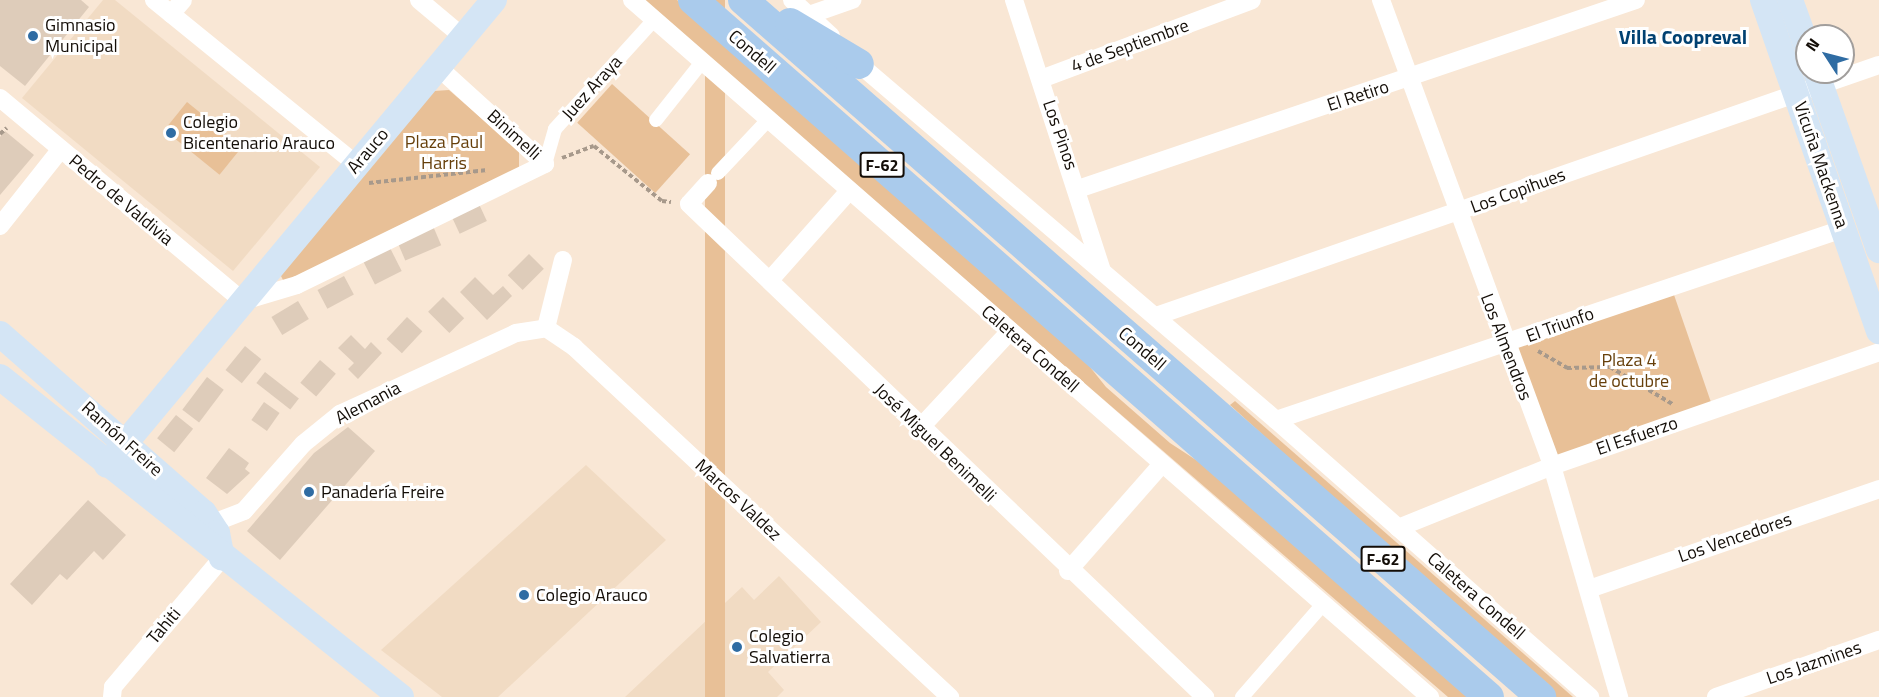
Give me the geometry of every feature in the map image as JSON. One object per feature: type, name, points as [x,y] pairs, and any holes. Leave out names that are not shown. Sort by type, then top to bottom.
[{"type":"main road","name":"Arauco","points":[[107,465],[494,0]]},
{"type":"main road","name":"Condell","points":[[693,0],[1489,697]]},
{"type":"main road","name":"Condell","points":[[743,0],[1541,697]]},
{"type":"main road","points":[[752,0],[859,64]]},
{"type":"main road","name":"Vicuña Mackenna","points":[[1763,0],[1879,331]]},
{"type":"main road","points":[[1790,0],[1799,24]]},
{"type":"main road","name":"Vicuña Mackenna","points":[[1820,84],[1874,218],[1879,250]]},
{"type":"main road","name":"Ramón Freire","points":[[0,334],[127,442],[213,523]]},
{"type":"main road","name":"Ramón Freire","points":[[0,377],[173,521],[401,697]]},
{"type":"main road","points":[[173,521],[213,523],[222,558]]},
{"type":"street","points":[[154,0],[357,165]]},
{"type":"street","points":[[171,14],[183,0]]},
{"type":"street","points":[[419,0],[463,37]]},
{"type":"street","name":"Caletera Condell","points":[[632,0],[1161,465],[1430,697]]},
{"type":"street","name":"Caletera Condell","points":[[792,0],[859,64],[1156,316],[1590,697]]},
{"type":"street","points":[[809,15],[852,0]]},
{"type":"street","name":"Los Pinos","points":[[1014,0],[1078,189],[1101,271]]},
{"type":"street","name":"4 de Septiembre","points":[[1041,79],[1252,0]]},
{"type":"street","name":"Los Almendros","points":[[1381,0],[1456,212],[1512,341],[1592,588],[1619,697]]},
{"type":"street","name":"El Retiro","points":[[1078,189],[1409,79],[1636,0]]},
{"type":"street","name":"Juez Araya","points":[[545,164],[555,129],[654,20]]},
{"type":"street","points":[[656,120],[702,62]]},
{"type":"street","name":"Los Copihues","points":[[1855,70],[1879,64]]},
{"type":"street","name":"Binimelli","points":[[438,67],[545,164]]},
{"type":"street","name":"Los Copihues","points":[[1156,316],[1795,92],[1808,84]]},
{"type":"street","name":"Pedro de Valdivia","points":[[0,98],[243,302]]},
{"type":"street","points":[[690,204],[768,120]]},
{"type":"street","points":[[0,226],[61,149]]},
{"type":"street","points":[[243,302],[297,285],[545,164]]},
{"type":"street","points":[[770,280],[849,191]]},
{"type":"street","name":"José Miguel Benimelli","points":[[690,204],[1068,571],[1205,697]]},
{"type":"street","name":"El Triunfo","points":[[1276,420],[1843,229]]},
{"type":"street","points":[[546,328],[563,260]]},
{"type":"street","name":"Alemania","points":[[213,523],[244,511],[303,444],[340,414],[516,333],[546,328]]},
{"type":"street","name":"Marcos Valdez","points":[[546,328],[574,347],[950,697]]},
{"type":"street","points":[[920,428],[1010,331]]},
{"type":"street","name":"El Esfuerzo","points":[[1398,528],[1552,466],[1879,352]]},
{"type":"street","points":[[1068,571],[1161,465]]},
{"type":"street","name":"Los Vencedores","points":[[1592,588],[1879,489]]},
{"type":"street","name":"Tahiti","points":[[112,697],[113,687],[222,558]]},
{"type":"street","points":[[1242,697],[1323,604]]},
{"type":"street","name":"Los Jazmines","points":[[1716,697],[1879,640]]},
{"type":"path","name":"Binimelli","points":[[545,164],[594,146],[662,201],[690,204]]},
{"type":"path","points":[[338,187],[500,169]]},
{"type":"path","points":[[1512,341],[1567,368],[1610,367],[1662,394],[1687,418]]},
{"type":"shaded area","name":"Colegio Bicentenario Arauco","points":[[103,0],[115,0],[320,167],[233,271],[22,98]]},
{"type":"shaded area","name":"Colegio Arauco","points":[[586,465],[666,540],[498,697],[442,697],[381,650]]},
{"type":"shaded area","name":"Colegio Salvatierra","points":[[779,576],[821,622],[768,672],[784,690],[777,697],[625,697],[742,587],[754,600]]},
{"type":"green space","points":[[641,0],[677,0],[1074,347],[1106,387],[1170,443],[1222,477],[1474,697],[1448,697]]},
{"type":"green space","points":[[705,0],[725,0],[725,697],[705,697]]},
{"type":"green space","points":[[612,84],[690,154],[655,193],[577,123]]},
{"type":"green space","name":"Plaza Paul Harris","points":[[449,90],[519,151],[519,173],[285,284],[279,272],[434,91]]},
{"type":"green space","points":[[187,102],[242,147],[220,175],[164,130]]},
{"type":"green space","name":"Plaza 4 de octubre","points":[[1673,292],[1713,407],[1549,464],[1509,348]]},
{"type":"green space","points":[[1235,401],[1573,697],[1550,697],[1230,405]]},
{"type":"building","name":"Gimnasio Municipal","points":[[0,0],[81,0],[89,7],[25,86],[0,66]]},
{"type":"building","points":[[5,131],[34,155],[0,195],[0,137]]},
{"type":"building","points":[[478,202],[487,221],[460,234],[451,215]]},
{"type":"building","points":[[433,226],[441,245],[405,261],[397,241]]},
{"type":"building","points":[[389,246],[402,271],[375,285],[362,260]]},
{"type":"building","points":[[529,254],[544,269],[523,290],[508,275]]},
{"type":"building","points":[[344,276],[354,295],[327,309],[318,290]]},
{"type":"building","points":[[475,277],[493,295],[503,286],[512,296],[487,320],[460,292]]},
{"type":"building","points":[[443,297],[464,318],[449,333],[428,312]]},
{"type":"building","points":[[298,301],[309,319],[282,335],[271,317]]},
{"type":"building","points":[[407,317],[422,331],[402,353],[387,339]]},
{"type":"building","points":[[351,335],[365,349],[371,342],[382,353],[358,379],[348,369],[354,363],[338,348]]},
{"type":"building","points":[[245,346],[261,359],[242,383],[225,370]]},
{"type":"building","points":[[320,360],[336,374],[316,396],[300,383]]},
{"type":"building","points":[[265,372],[299,398],[290,410],[256,383]]},
{"type":"building","points":[[207,377],[224,390],[199,422],[182,410]]},
{"type":"building","points":[[264,402],[280,413],[267,431],[251,420]]},
{"type":"building","points":[[176,415],[193,429],[174,452],[157,438]]},
{"type":"building","name":"Panadería Freire","points":[[348,427],[375,451],[280,560],[247,531],[314,453]]},
{"type":"building","points":[[229,448],[249,463],[245,469],[250,473],[227,494],[206,478]]},
{"type":"building","points":[[88,500],[126,535],[103,560],[94,551],[67,580],[60,574],[32,605],[10,584]]},
{"type":"place","name":"Gimnasio Municipal","points":[[33,36]]},
{"type":"place","name":"Colegio Bicentenario Arauco","points":[[171,133]]},
{"type":"place","name":"Panadería Freire","points":[[309,492]]},
{"type":"place","name":"Colegio Arauco","points":[[524,595]]},
{"type":"place","name":"Colegio Salvatierra","points":[[737,647]]},
{"type":"district","name":"Villa Coopreval","points":[[1683,36]]}]
